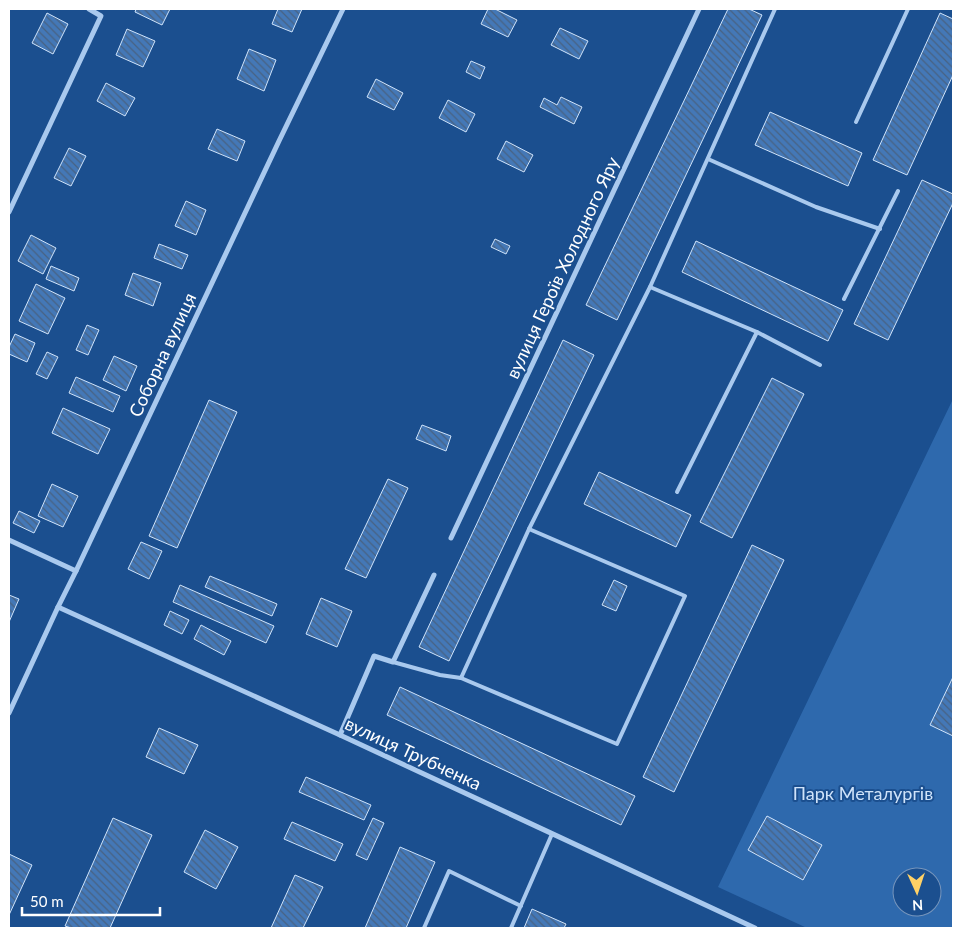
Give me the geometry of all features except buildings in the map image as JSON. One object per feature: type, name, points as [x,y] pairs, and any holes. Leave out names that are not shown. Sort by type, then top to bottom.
[{"type":"street","points":[[9,212],[102,16],[89,9]]},
{"type":"street","name":"Соборна вулиця","points":[[9,713],[343,9]]},
{"type":"street","name":"вулиця Героїв Холодного Яру","points":[[451,538],[699,9]]},
{"type":"street","points":[[9,540],[76,571]]},
{"type":"street","points":[[340,735],[374,656],[393,662],[434,575]]},
{"type":"street","name":"вулиця Трубченка","points":[[58,607],[340,735],[755,928]]},
{"type":"lane","points":[[461,678],[529,529],[650,287],[775,9]]},
{"type":"lane","points":[[856,122],[908,9]]},
{"type":"lane","points":[[708,160],[816,207],[880,229]]},
{"type":"lane","points":[[844,299],[898,191]]},
{"type":"lane","points":[[650,287],[757,332],[820,365]]},
{"type":"lane","points":[[677,492],[757,332]]},
{"type":"lane","points":[[393,662],[440,675],[461,678],[617,744],[685,596],[529,529]]},
{"type":"lane","points":[[511,928],[552,834]]},
{"type":"lane","points":[[424,928],[450,871],[521,906]]},
{"type":"green space","name":"Парк Металургів","points":[[953,399],[953,928],[807,928],[718,887]]}]
